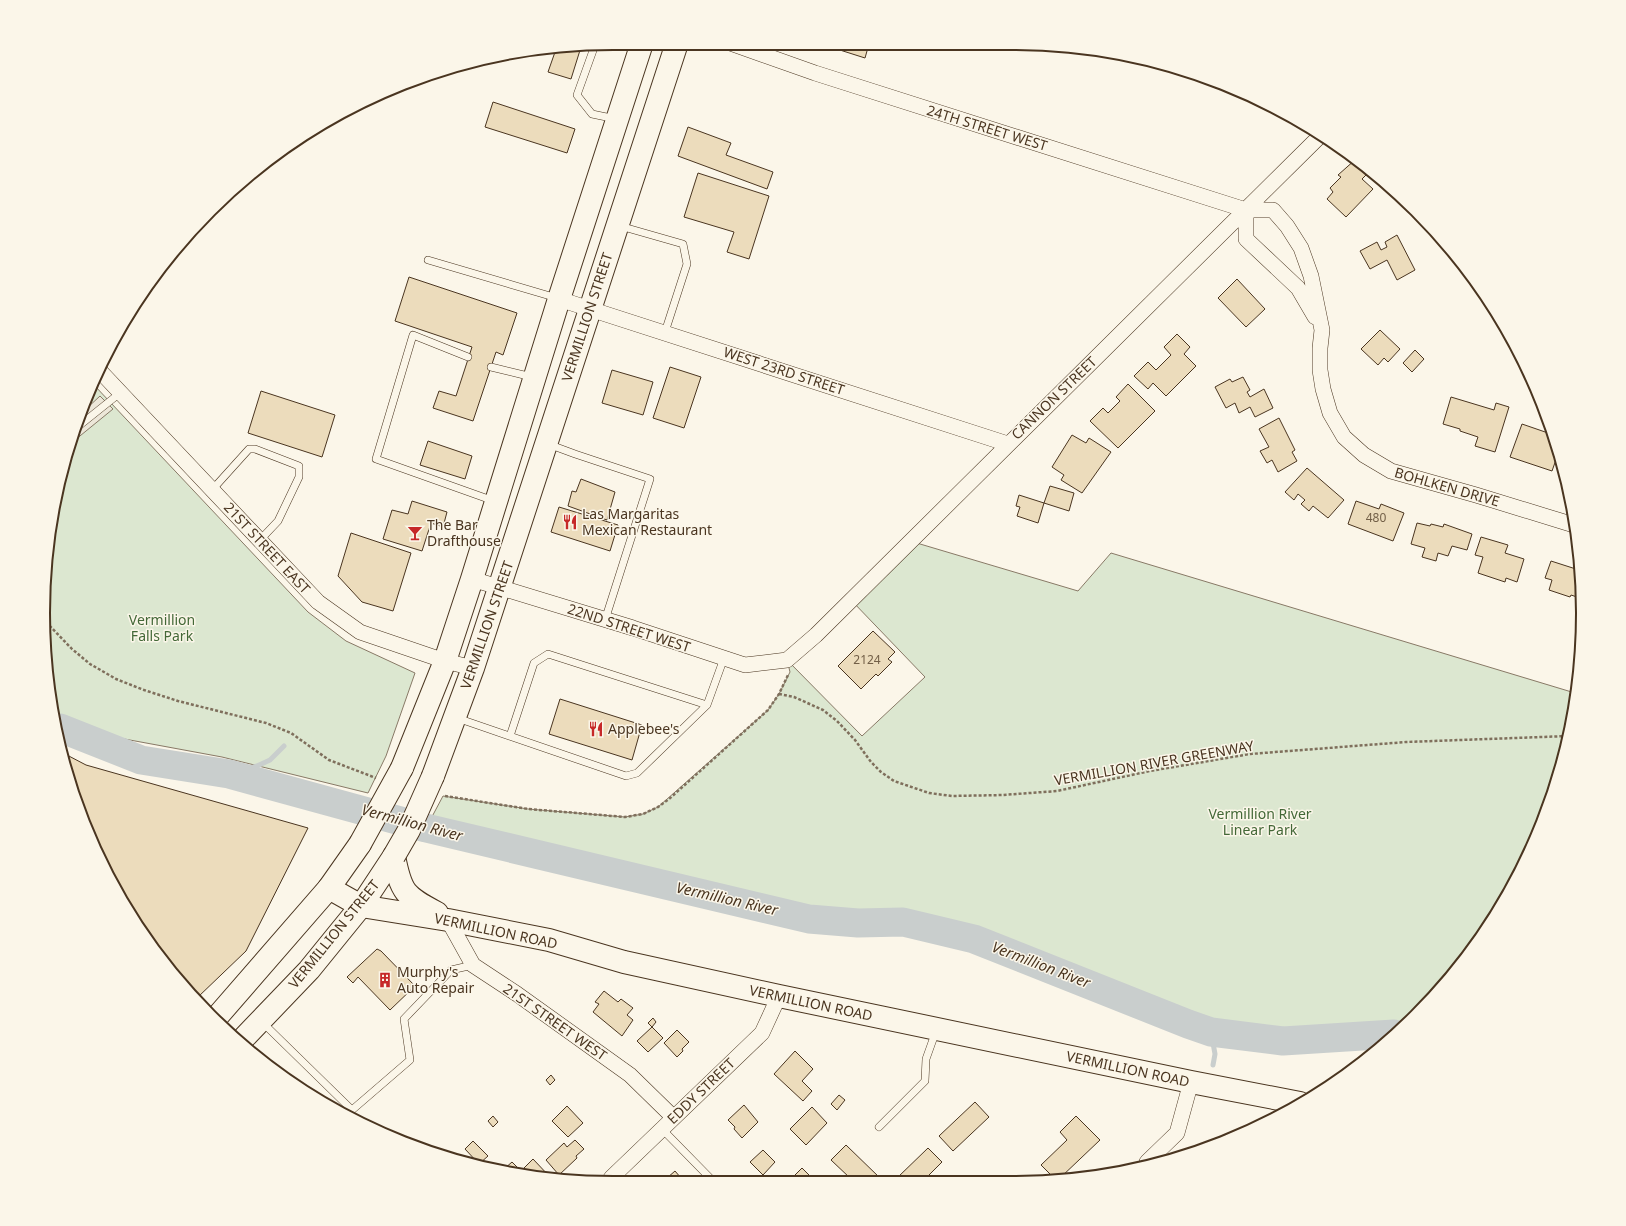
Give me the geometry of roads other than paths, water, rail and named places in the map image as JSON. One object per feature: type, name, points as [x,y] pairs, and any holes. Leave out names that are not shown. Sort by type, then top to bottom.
[{"type":"main road","name":"VERMILLION STREET","points":[[219,1015],[328,888],[360,844],[402,768],[445,661],[559,298],[640,50]]},
{"type":"main road","name":"VERMILLION STREET","points":[[244,1038],[309,970],[361,906],[394,856],[409,830],[433,776],[473,668],[500,588],[675,50]]},
{"type":"main road","points":[[394,856],[400,882],[410,897],[448,920]]},
{"type":"main road","name":"VERMILLION ROAD","points":[[328,888],[361,906],[448,920],[549,940],[624,962],[779,996],[1191,1082],[1293,1102]]},
{"type":"street","name":"24TH STREET WEST","points":[[749,50],[815,74],[1246,210]]},
{"type":"street","name":"CANNON STREET","points":[[787,660],[816,635],[1317,139]]},
{"type":"street","points":[[1246,210],[1246,239],[1298,288],[1322,330]]},
{"type":"street","name":"BOHLKEN DRIVE","points":[[1246,210],[1273,210],[1287,226],[1301,248],[1311,276],[1322,330],[1320,370],[1323,389],[1330,413],[1344,437],[1364,455],[1391,471],[1568,523]]},
{"type":"street","name":"WEST 23RD STREET","points":[[559,298],[1008,444]]},
{"type":"street","name":"21ST STREET EAST","points":[[103,375],[318,602],[360,632],[445,661],[473,668]]},
{"type":"street","name":"22ND STREET WEST","points":[[472,579],[745,665],[787,660]]},
{"type":"street","name":"21ST STREET WEST","points":[[448,920],[473,965],[517,994],[630,1075],[673,1118]]},
{"type":"street","name":"EDDY STREET","points":[[613,1176],[762,1033],[779,996]]},
{"type":"street","points":[[1150,1159],[1177,1133],[1191,1082]]},
{"type":"lane","points":[[593,51],[577,95],[592,114],[617,119]]},
{"type":"lane","points":[[617,225],[683,244],[687,264],[665,332]]},
{"type":"lane","points":[[428,260],[559,298]]},
{"type":"lane","points":[[468,357],[413,335],[376,459],[496,502]]},
{"type":"lane","points":[[491,367],[534,378]]},
{"type":"lane","points":[[84,422],[120,393]]},
{"type":"lane","points":[[546,443],[650,479],[605,620]]},
{"type":"lane","points":[[212,490],[249,449],[255,449],[299,466],[299,477],[278,521],[260,540]]},
{"type":"lane","points":[[510,736],[534,663],[548,654],[707,706]]},
{"type":"lane","points":[[455,717],[626,776],[637,773],[707,706],[724,658]]},
{"type":"lane","points":[[261,1020],[352,1110],[410,1060],[404,1020],[451,970],[473,965]]},
{"type":"lane","points":[[879,1127],[924,1081],[926,1059],[937,1029]]},
{"type":"lane","points":[[662,1129],[708,1176]]},
{"type":"waterway","name":"Vermillion River","points":[[62,729],[141,760],[229,774],[426,828],[809,919],[858,923],[903,922],[974,939],[1211,1032],[1283,1041],[1386,1035]]},
{"type":"waterway","points":[[229,774],[257,766],[270,760],[284,746]]},
{"type":"waterway","points":[[1211,1032],[1215,1054],[1213,1065]]},
{"type":"place","name":"Las Margaritas Mexican Restaurant","points":[[570,522]]},
{"type":"place","name":"The Bar Drafthouse","points":[[415,533]]},
{"type":"place","name":"Applebee's","points":[[596,729]]},
{"type":"place","name":"Murphy's Auto Repair","points":[[385,980]]},
{"type":"park label","name":"Vermillion Falls Park","points":[[162,628]]},
{"type":"park label","name":"Vermillion River Linear Park","points":[[1260,822]]}]
